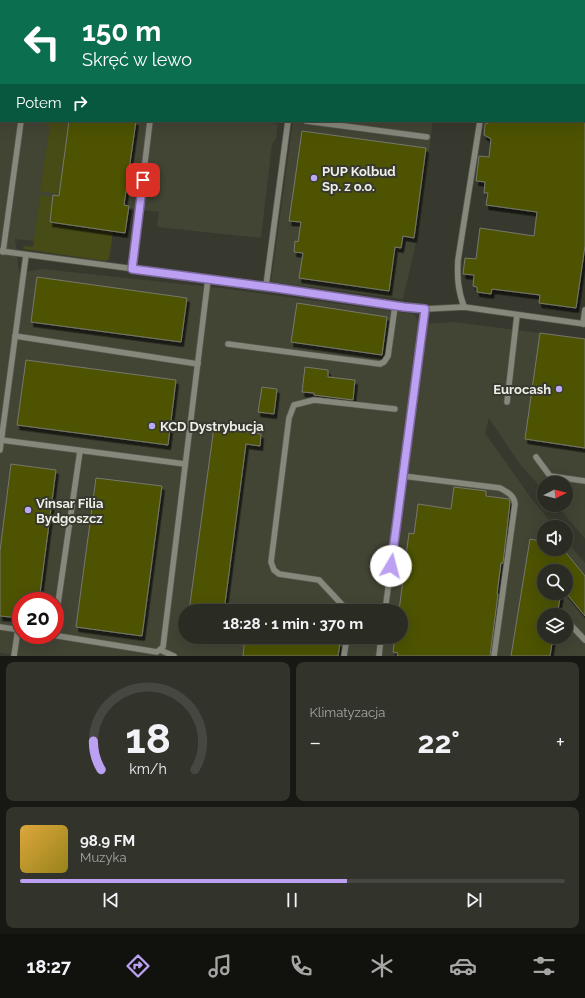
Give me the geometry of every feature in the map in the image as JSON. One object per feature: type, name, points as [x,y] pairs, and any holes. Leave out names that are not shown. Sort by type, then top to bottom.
[{"type":"lane","points":[[21,122],[2,251],[266,286],[395,306],[425,309],[464,307],[584,324],[585,310]]},
{"type":"lane","points":[[132,269],[150,122]]},
{"type":"lane","points":[[266,286],[288,122]]},
{"type":"lane","points":[[314,122],[427,137]]},
{"type":"lane","points":[[464,307],[459,292],[457,278],[458,260],[480,122]]},
{"type":"lane","points":[[0,450],[1,427],[26,255]]},
{"type":"lane","points":[[64,637],[157,652],[163,647],[208,279]]},
{"type":"lane","points":[[228,344],[380,364],[384,362],[388,356],[395,306]]},
{"type":"lane","points":[[386,604],[425,309]]},
{"type":"lane","points":[[507,402],[517,315]]},
{"type":"lane","points":[[15,336],[198,364]]},
{"type":"lane","points":[[341,604],[319,580],[279,574],[274,570],[271,562],[289,418],[294,405],[314,400],[395,409]]},
{"type":"lane","points":[[1,440],[185,464]]},
{"type":"lane","points":[[60,592],[80,451]]},
{"type":"lane","points":[[536,457],[550,476],[585,481]]},
{"type":"lane","points":[[403,476],[500,488],[508,492],[514,499],[515,504],[494,656]]},
{"type":"lane","points":[[0,627],[12,629]]},
{"type":"lane","points":[[573,627],[585,640]]},
{"type":"lane","points":[[14,656],[16,644]]},
{"type":"lane","points":[[344,656],[346,644]]},
{"type":"lane","points":[[379,656],[380,644]]},
{"type":"lane","points":[[160,650],[174,656]]},
{"type":"shaded area","points":[[0,122],[265,122],[278,124],[276,139],[272,144],[261,238],[157,227],[159,212],[129,208],[125,233],[113,231],[110,254],[15,239],[19,273],[42,269],[229,289],[414,314],[420,324],[455,322],[585,339],[585,539],[573,524],[573,520],[569,520],[563,512],[573,512],[573,476],[537,476],[537,483],[519,463],[489,418],[485,433],[537,505],[537,512],[543,512],[549,520],[537,520],[537,556],[573,556],[573,548],[585,563],[585,656],[20,656],[0,653]]},
{"type":"shaded area","points":[[293,122],[433,122],[417,238],[403,299],[271,282]]},
{"type":"green space","points":[[69,122],[59,194],[40,191],[50,125],[42,123]]},
{"type":"green space","points":[[40,195],[53,197],[50,222],[113,231],[109,259],[105,261],[24,249],[23,246],[33,247]]},
{"type":"building","points":[[69,122],[136,122],[124,205],[129,206],[125,233],[50,222],[53,195],[59,196]]},
{"type":"building","points":[[491,122],[585,122],[585,246],[576,308],[539,303],[540,295],[492,289],[491,294],[477,292],[477,287],[473,286],[474,275],[463,274],[465,258],[476,259],[480,228],[534,236],[537,212],[486,205],[488,193],[484,193],[485,182],[476,181],[479,156],[489,157],[491,139],[484,135],[485,124]]},
{"type":"building","points":[[302,131],[426,148],[414,238],[403,236],[401,248],[395,247],[389,291],[299,278],[303,253],[294,252],[295,241],[298,242],[301,222],[289,221]]},
{"type":"building","points":[[37,277],[187,298],[181,342],[31,322]]},
{"type":"building","points":[[297,303],[387,317],[382,355],[291,342]]},
{"type":"building","name":"Eurocash","points":[[540,333],[585,339],[585,448],[525,439]]},
{"type":"building","points":[[26,360],[176,380],[168,445],[17,425]]},
{"type":"building","points":[[305,367],[328,370],[328,377],[355,380],[353,400],[302,392]]},
{"type":"building","points":[[262,387],[277,389],[274,414],[258,412]]},
{"type":"building","points":[[214,427],[261,434],[260,446],[246,444],[225,604],[190,604]]},
{"type":"building","name":"Vinsar Filia Bydgoszcz","points":[[11,464],[56,470],[40,592],[12,592],[12,617],[0,616],[0,551]]},
{"type":"building","points":[[96,478],[162,486],[142,636],[76,627]]},
{"type":"building","points":[[454,487],[486,491],[486,496],[509,499],[510,502],[490,656],[397,656],[398,653],[393,652],[394,644],[408,644],[408,604],[400,604],[409,533],[414,534],[418,504],[451,509]]},
{"type":"building","points":[[530,539],[537,540],[537,556],[569,556],[585,576],[585,616],[572,600],[573,600],[573,564],[537,564],[537,600],[560,600],[558,608],[537,608],[537,644],[552,644],[550,656],[511,656]]},
{"type":"building","points":[[244,644],[340,644],[338,656],[243,656]]},
{"type":"place","name":"PUP Kolbud Sp. z o.o.","points":[[314,178]]},
{"type":"place","name":"Eurocash","points":[[559,389]]},
{"type":"place","name":"KCD Dystrybucja","points":[[152,426]]},
{"type":"place","name":"Vinsar Filia Bydgoszcz","points":[[28,510]]},
{"type":"route","points":[[143,180],[132,269],[425,309],[391,566]]}]
